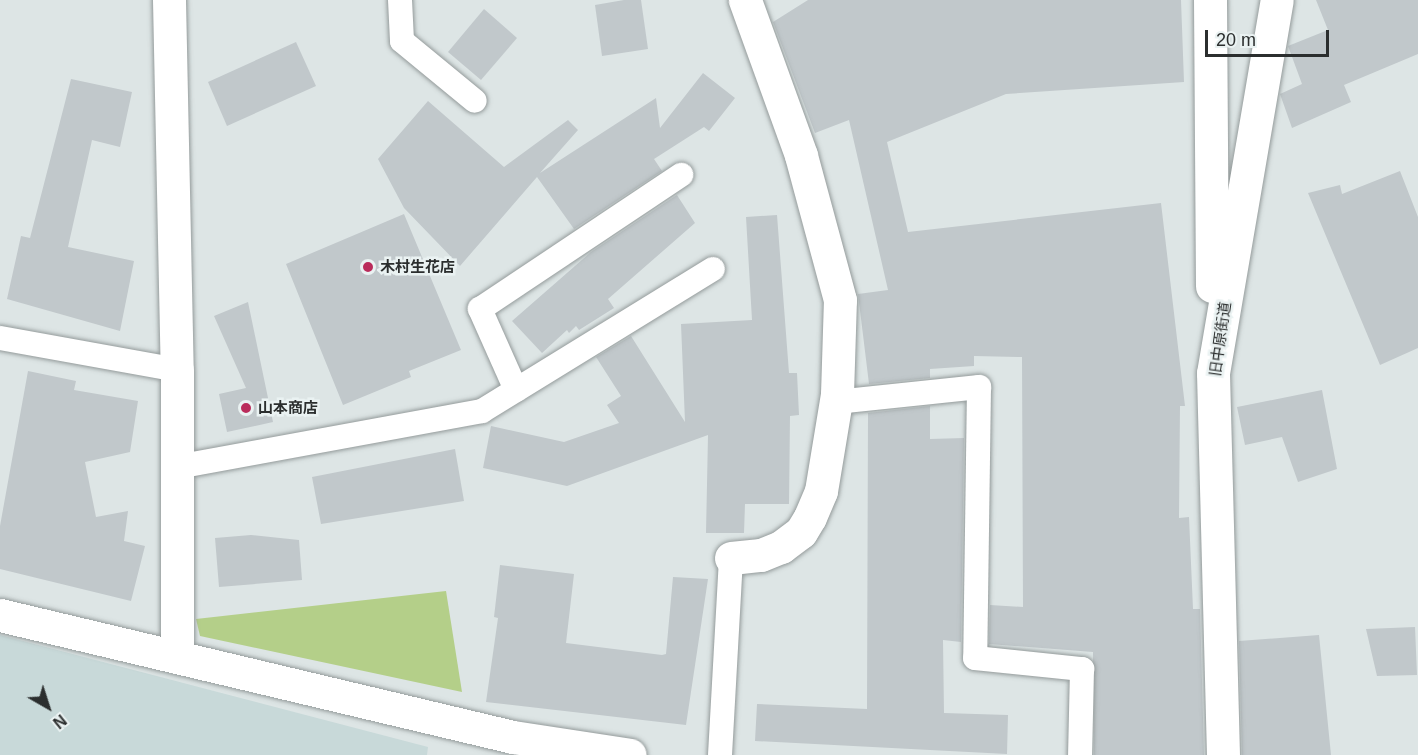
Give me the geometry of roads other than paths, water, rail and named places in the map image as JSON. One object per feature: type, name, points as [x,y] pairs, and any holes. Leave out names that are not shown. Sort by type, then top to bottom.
[{"type":"street","points":[[169,0],[177,370],[177,657]]},
{"type":"street","points":[[731,558],[771,552],[790,542],[806,525],[820,491],[836,402],[840,300],[801,155],[745,0]]},
{"type":"street","points":[[1210,0],[1213,373]]},
{"type":"street","name":"旧中原街道","points":[[1223,755],[1213,373],[1277,0]]},
{"type":"street","points":[[1211,150],[1250,155]]},
{"type":"street","points":[[0,615],[177,657],[512,746],[630,755]]},
{"type":"lane","points":[[400,0],[402,41],[475,101]]},
{"type":"lane","points":[[516,390],[480,309],[681,175]]},
{"type":"lane","points":[[177,467],[482,411],[713,269]]},
{"type":"lane","points":[[0,338],[177,370]]},
{"type":"lane","points":[[836,402],[979,387],[975,658],[1082,669],[1080,755]]},
{"type":"lane","points":[[720,755],[731,558]]},
{"type":"place","name":"木村生花店","points":[[368,267]]},
{"type":"place","name":"山本商店","points":[[246,408]]}]
